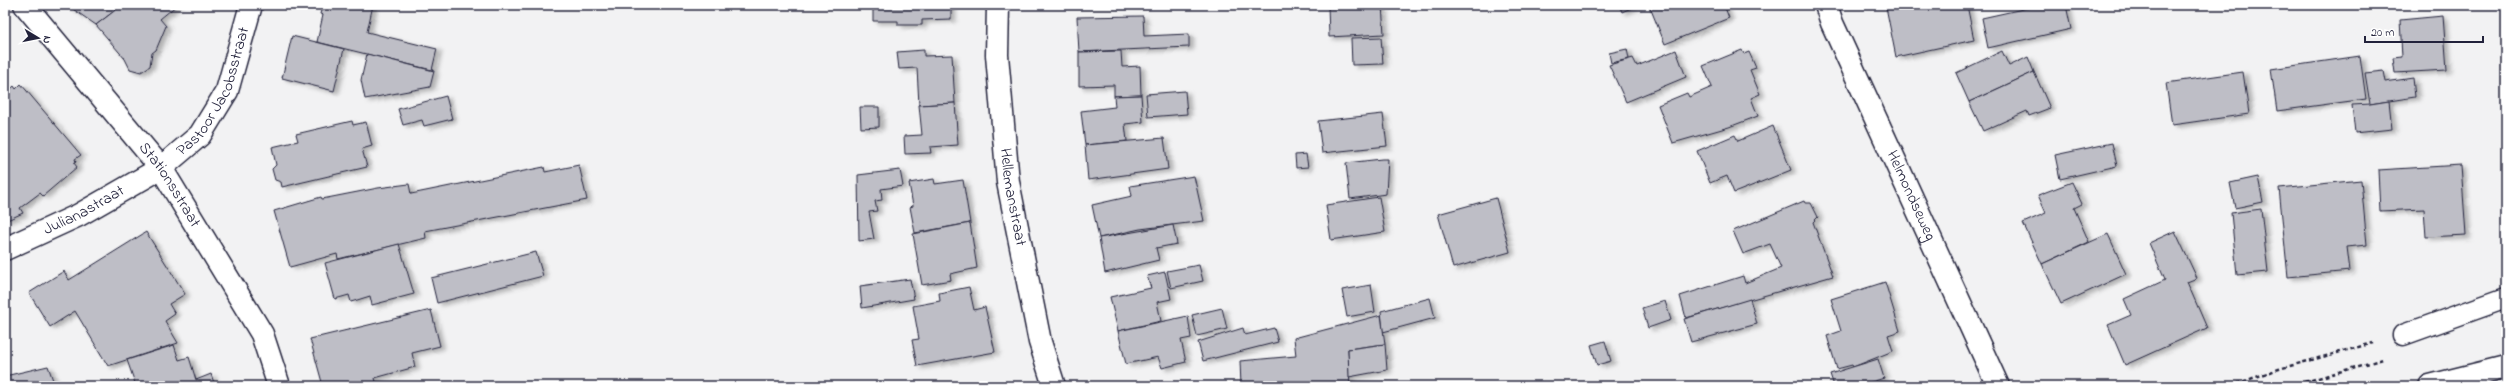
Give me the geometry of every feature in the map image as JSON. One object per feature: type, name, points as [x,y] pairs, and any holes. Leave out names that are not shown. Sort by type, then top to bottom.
[{"type":"street","name":"Stationsstraat","points":[[25,5],[161,168],[262,334],[279,386]]},
{"type":"street","name":"Pastoor Jacobsstraat","points":[[161,168],[200,135],[227,91],[251,5]]},
{"type":"street","name":"Hellemanstraat","points":[[998,5],[997,55],[1008,182],[1040,342],[1054,386]]},
{"type":"street","name":"Helmondseweg","points":[[1826,5],[1835,30],[1998,386]]},
{"type":"street","name":"Julianastraat","points":[[5,249],[79,215],[161,168]]},
{"type":"street","points":[[2430,386],[2506,367]]},
{"type":"lane","points":[[2403,335],[2506,298]]},
{"type":"path","points":[[2230,386],[2279,369],[2403,335]]},
{"type":"building","points":[[67,5],[122,5],[96,25]]},
{"type":"building","points":[[122,5],[177,5],[160,19],[166,26],[156,50],[152,53],[150,66],[141,72],[130,69],[125,59],[96,25]]},
{"type":"building","points":[[315,5],[373,5],[367,32],[437,49],[432,70],[317,42],[323,15],[320,14],[322,7]]},
{"type":"building","points":[[873,5],[951,5],[951,19],[922,20],[922,25],[898,25],[898,21],[873,21]]},
{"type":"building","points":[[1328,5],[1382,5],[1384,34],[1329,37]]},
{"type":"building","points":[[1619,5],[1638,5],[1622,12]]},
{"type":"building","points":[[1649,5],[1724,5],[1729,18],[1665,44]]},
{"type":"building","points":[[1896,5],[1967,5],[1974,40],[1896,57],[1886,7]]},
{"type":"building","points":[[2041,5],[2066,5],[2071,29],[1988,48],[1982,18]]},
{"type":"building","points":[[1143,16],[1144,36],[1189,34],[1189,47],[1079,52],[1077,17]]},
{"type":"building","points":[[2443,16],[2447,70],[2395,73],[2393,58],[2402,57],[2400,20]]},
{"type":"building","points":[[292,36],[344,49],[334,91],[282,78]]},
{"type":"building","points":[[1381,37],[1383,64],[1352,65],[1351,38]]},
{"type":"building","points":[[1627,49],[1629,59],[1611,63],[1609,53]]},
{"type":"building","points":[[924,50],[924,56],[952,55],[955,103],[919,105],[917,68],[899,69],[897,52]]},
{"type":"building","points":[[1676,50],[1686,77],[1626,102],[1609,65],[1633,58],[1637,66]]},
{"type":"building","points":[[1742,50],[1744,54],[1749,52],[1756,68],[1750,70],[1760,94],[1751,98],[1758,116],[1729,127],[1673,143],[1658,105],[1687,93],[1689,97],[1712,87],[1703,66]]},
{"type":"building","points":[[1121,51],[1122,67],[1140,66],[1141,95],[1114,96],[1114,85],[1079,86],[1079,52]]},
{"type":"building","points":[[2002,51],[2009,66],[2028,57],[2034,72],[1969,102],[1956,73]]},
{"type":"building","points":[[367,54],[434,71],[430,87],[365,99],[361,80]]},
{"type":"building","points":[[2360,56],[2366,99],[2277,111],[2271,69]]},
{"type":"building","points":[[2383,71],[2385,82],[2413,78],[2415,97],[2370,104],[2365,73]]},
{"type":"building","points":[[2034,72],[2050,108],[2029,116],[2027,111],[1983,131],[1969,102]]},
{"type":"building","points":[[2243,72],[2249,114],[2172,125],[2166,83]]},
{"type":"building","points":[[21,84],[81,155],[75,159],[76,162],[74,163],[77,167],[43,196],[40,193],[20,208],[23,213],[5,221],[5,94],[14,86],[16,89]]},
{"type":"building","points":[[1185,91],[1187,114],[1148,117],[1146,94]]},
{"type":"building","points":[[1141,95],[1143,122],[1125,124],[1127,141],[1085,145],[1081,111],[1115,107],[1114,96]]},
{"type":"building","points":[[446,96],[452,119],[424,126],[422,120],[403,125],[398,109]]},
{"type":"building","points":[[2389,101],[2392,129],[2355,133],[2352,105]]},
{"type":"building","points":[[955,103],[958,145],[930,147],[931,153],[905,154],[904,136],[922,135],[919,105]]},
{"type":"building","points":[[860,107],[879,107],[879,127],[861,128]]},
{"type":"building","points":[[1383,114],[1387,146],[1322,153],[1318,121]]},
{"type":"building","points":[[352,121],[353,125],[366,122],[372,146],[362,149],[367,167],[282,187],[281,182],[275,180],[272,169],[276,165],[272,147],[298,141],[296,134]]},
{"type":"building","points":[[1773,126],[1791,170],[1734,193],[1727,176],[1710,183],[1697,151],[1735,135],[1738,141]]},
{"type":"building","points":[[1164,138],[1168,169],[1088,180],[1085,145]]},
{"type":"building","points":[[2112,143],[2117,166],[2060,179],[2055,155]]},
{"type":"building","points":[[1306,154],[1308,167],[1296,168],[1295,155]]},
{"type":"building","points":[[1388,159],[1386,194],[1350,199],[1346,163]]},
{"type":"building","points":[[579,165],[587,200],[425,231],[426,238],[338,259],[337,254],[290,267],[274,211],[321,197],[322,199],[378,188],[409,184],[411,194],[544,167],[545,172]]},
{"type":"building","points":[[2461,165],[2466,235],[2426,237],[2424,209],[2380,211],[2378,170]]},
{"type":"building","points":[[900,170],[903,186],[881,189],[882,200],[875,201],[877,211],[869,212],[874,239],[859,241],[858,175]]},
{"type":"building","points":[[1194,176],[1204,221],[1140,229],[1099,238],[1092,205],[1132,196],[1130,186]]},
{"type":"building","points":[[2258,177],[2263,202],[2235,208],[2230,183]]},
{"type":"building","points":[[934,179],[935,184],[963,180],[970,223],[915,233],[910,207],[913,206],[909,183]]},
{"type":"building","points":[[2361,180],[2367,245],[2347,247],[2350,271],[2288,277],[2279,188]]},
{"type":"building","points":[[2072,182],[2082,204],[2074,208],[2089,242],[2042,264],[2023,223],[2046,213],[2038,195]]},
{"type":"building","points":[[1379,197],[1385,232],[1331,240],[1326,205]]},
{"type":"building","points":[[1496,198],[1510,252],[1453,268],[1438,214]]},
{"type":"building","points":[[1804,201],[1805,203],[1811,203],[1818,217],[1813,222],[1833,276],[1686,318],[1680,296],[1743,276],[1745,283],[1781,268],[1770,244],[1743,254],[1733,231]]},
{"type":"building","points":[[2261,209],[2268,272],[2237,275],[2231,213]]},
{"type":"building","points":[[970,223],[977,268],[950,274],[951,280],[922,285],[913,234]]},
{"type":"building","points":[[1173,225],[1177,244],[1156,248],[1159,260],[1105,273],[1099,238]]},
{"type":"building","points":[[2175,231],[2197,278],[2187,282],[2207,328],[2125,365],[2108,325],[2131,315],[2124,299],[2165,280],[2149,243]]},
{"type":"building","points":[[146,232],[185,294],[169,304],[175,314],[165,321],[178,343],[108,366],[75,311],[50,327],[29,293],[64,271],[69,280]]},
{"type":"building","points":[[2108,234],[2126,274],[2061,304],[2042,264]]},
{"type":"building","points":[[399,244],[414,294],[372,305],[370,296],[351,302],[349,295],[335,299],[325,263]]},
{"type":"building","points":[[536,252],[543,276],[437,303],[431,278]]},
{"type":"building","points":[[1199,265],[1203,281],[1171,288],[1167,271]]},
{"type":"building","points":[[1165,272],[1171,299],[1157,302],[1161,321],[1118,331],[1110,297],[1151,288],[1147,276]]},
{"type":"building","points":[[910,279],[914,299],[862,308],[860,286]]},
{"type":"building","points":[[1885,282],[1900,331],[1888,335],[1893,351],[1853,367],[1852,365],[1837,369],[1827,336],[1841,331],[1831,299]]},
{"type":"building","points":[[1371,285],[1375,312],[1347,317],[1342,290]]},
{"type":"building","points":[[969,287],[974,310],[985,307],[995,352],[917,366],[912,340],[919,339],[913,306],[940,301],[939,293]]},
{"type":"building","points":[[1430,298],[1435,318],[1383,332],[1381,311]]},
{"type":"building","points":[[1750,299],[1757,324],[1691,342],[1684,319]]},
{"type":"building","points":[[1665,301],[1671,320],[1648,328],[1642,308]]},
{"type":"building","points":[[1222,308],[1227,329],[1197,336],[1192,315]]},
{"type":"building","points":[[431,310],[440,346],[412,353],[415,367],[375,378],[377,386],[323,386],[310,339]]},
{"type":"building","points":[[1381,315],[1385,344],[1348,349],[1350,386],[1241,386],[1240,361],[1296,356],[1294,338]]},
{"type":"building","points":[[1188,316],[1191,338],[1181,340],[1186,362],[1162,368],[1158,357],[1126,364],[1118,331]]},
{"type":"building","points":[[1243,328],[1245,335],[1274,328],[1278,342],[1203,361],[1198,342]]},
{"type":"building","points":[[1605,341],[1611,361],[1597,365],[1591,345]]},
{"type":"building","points":[[1385,344],[1387,370],[1349,377],[1348,349]]},
{"type":"building","points":[[174,345],[179,360],[189,357],[196,380],[211,374],[215,386],[136,386],[127,360]]},
{"type":"building","points":[[1878,359],[1884,378],[1859,386],[1834,386],[1830,374]]},
{"type":"building","points":[[48,366],[55,386],[5,386],[5,376]]}]
